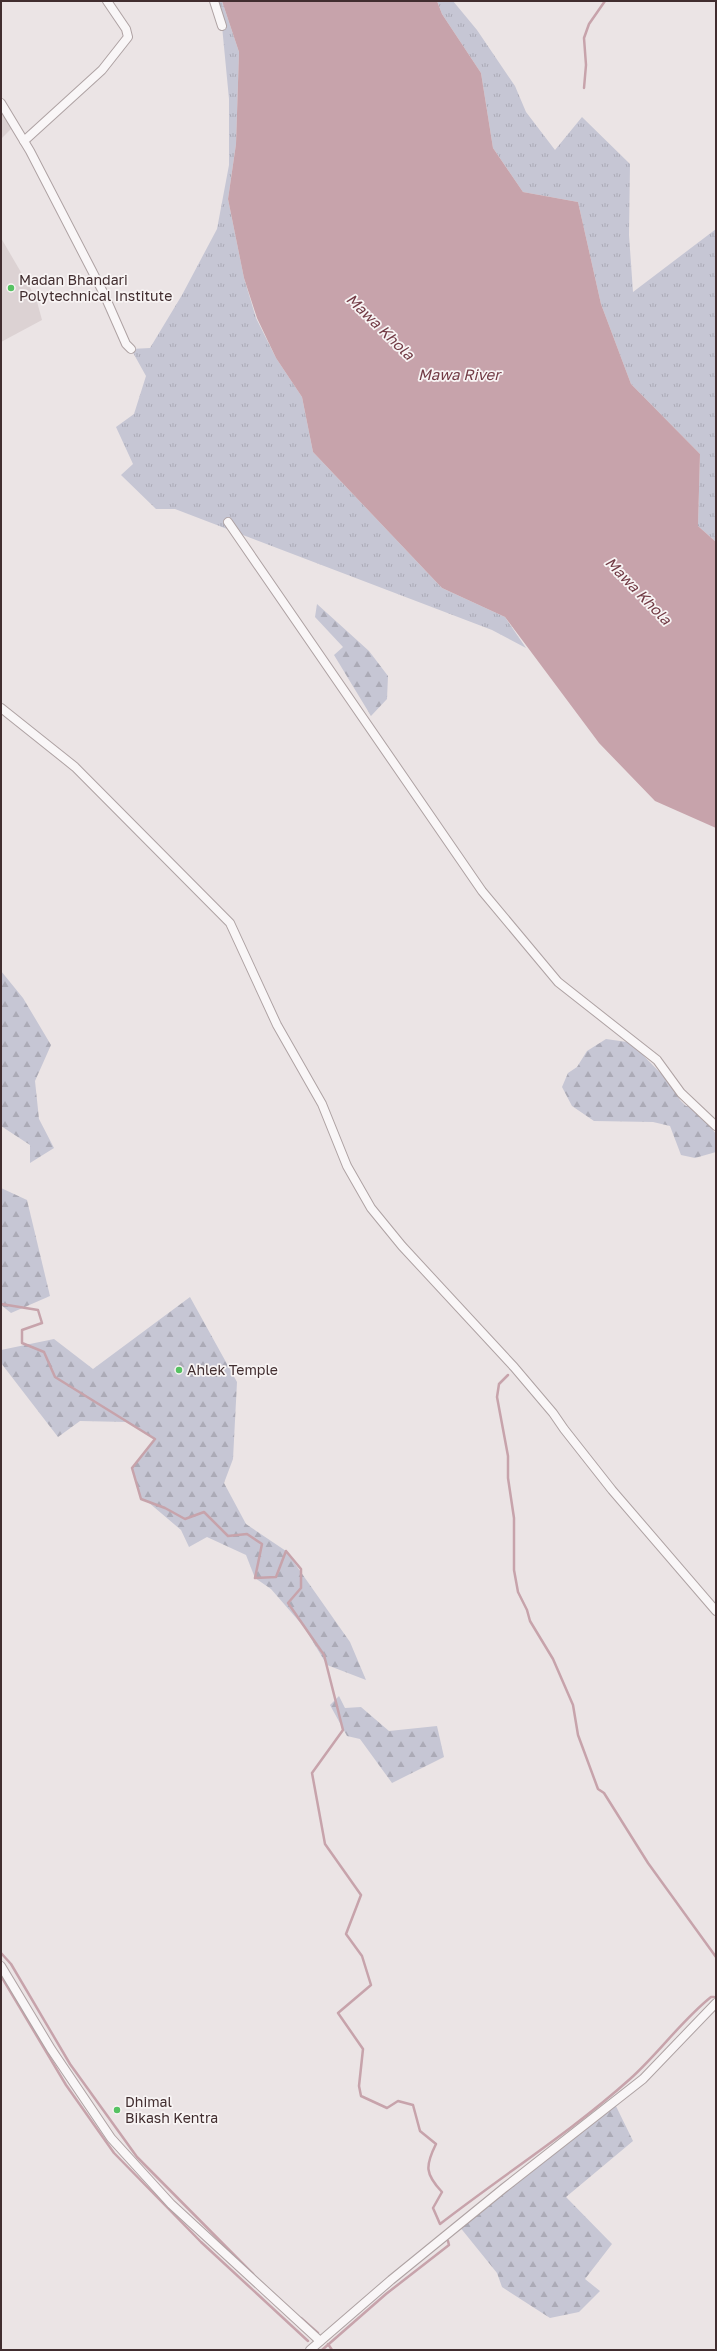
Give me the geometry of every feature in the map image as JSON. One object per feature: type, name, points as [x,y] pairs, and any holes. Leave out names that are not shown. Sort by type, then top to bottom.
[{"type":"street","points":[[24,140],[102,70],[128,37],[126,29],[107,1]]},
{"type":"street","points":[[214,1],[222,26]]},
{"type":"street","points":[[1,103],[16,124],[104,294],[126,344],[131,349]]},
{"type":"street","points":[[228,522],[482,891],[558,982],[657,1060],[681,1092],[716,1126]]},
{"type":"street","points":[[1,708],[75,767],[230,923],[277,1025],[322,1104],[347,1166],[371,1208],[402,1246],[514,1367],[554,1414],[612,1490],[716,1611]]},
{"type":"street","points":[[1,1966],[51,2049],[111,2138],[171,2204],[320,2341]]},
{"type":"street","points":[[310,2350],[504,2188],[643,2079],[716,2003]]},
{"type":"shaded area","points":[[1,102],[16,124],[1,139]]},
{"type":"shaded area","name":"Madan Bhandari Polytechnical Institute","points":[[1,238],[36,298],[42,320],[1,342]]},
{"type":"green space","points":[[214,1],[222,1],[239,52],[236,144],[228,199],[244,278],[256,318],[276,358],[302,397],[313,452],[442,588],[505,617],[526,648],[492,630],[175,509],[156,509],[121,475],[133,464],[116,427],[134,414],[146,376],[131,349],[150,348],[182,295],[217,229],[229,165],[229,99],[222,26]]},
{"type":"green space","points":[[437,1],[453,1],[477,30],[515,86],[526,112],[555,150],[582,117],[630,164],[629,235],[633,292],[716,229],[716,542],[698,526],[700,454],[631,384],[601,304],[578,202],[523,192],[493,148],[481,73],[442,14]]},
{"type":"green space","points":[[317,604],[369,651],[388,676],[387,699],[371,716],[334,655],[343,647],[315,617]]},
{"type":"green space","points":[[1,971],[23,998],[51,1045],[35,1081],[39,1119],[54,1148],[30,1163],[30,1145],[1,1126]]},
{"type":"green space","points":[[606,1039],[627,1042],[640,1052],[672,1085],[680,1100],[686,1106],[695,1107],[716,1134],[716,1152],[695,1158],[681,1155],[670,1126],[653,1122],[594,1121],[572,1106],[562,1087],[568,1073],[577,1067],[587,1051]]},
{"type":"green space","points":[[1,1188],[27,1200],[50,1296],[11,1313],[1,1305]]},
{"type":"green space","points":[[190,1297],[237,1382],[233,1459],[224,1483],[246,1524],[286,1551],[350,1642],[366,1680],[327,1665],[304,1627],[271,1589],[255,1578],[246,1555],[207,1537],[189,1547],[181,1530],[148,1502],[141,1499],[132,1468],[155,1439],[127,1422],[80,1421],[58,1437],[1,1363],[1,1350],[54,1339],[93,1369]]},
{"type":"green space","points":[[339,1696],[345,1708],[361,1707],[389,1731],[437,1726],[444,1757],[392,1783],[360,1739],[347,1736],[330,1705]]},
{"type":"green space","points":[[614,2102],[633,2141],[566,2197],[612,2244],[585,2279],[600,2291],[579,2312],[550,2318],[502,2287],[497,2273],[459,2226]]},
{"type":"water","name":"Mawa River","points":[[222,1],[437,1],[442,14],[481,73],[493,148],[523,192],[578,202],[601,304],[631,384],[700,454],[698,526],[716,542],[716,828],[655,801],[599,743],[505,617],[442,588],[313,452],[302,397],[276,358],[257,318],[244,278],[228,199],[236,144],[239,52]]},
{"type":"waterway","points":[[584,88],[586,65],[584,38],[589,24],[605,1]]},
{"type":"waterway","points":[[1,1304],[38,1310],[42,1323],[22,1330],[22,1343],[44,1352],[55,1377],[155,1439],[132,1468],[141,1499],[165,1508],[185,1519],[204,1512],[228,1536],[247,1534],[262,1544],[255,1578],[276,1577],[286,1551],[301,1569],[301,1588],[288,1603],[324,1655],[343,1730],[312,1773],[325,1844],[361,1895],[346,1934],[362,1956],[371,1985],[338,2013],[363,2049],[359,2086],[361,2096],[387,2108],[398,2101],[413,2105],[420,2131],[436,2144],[430,2158],[428,2170],[432,2180],[442,2192],[433,2208],[440,2224],[561,2135],[630,2079],[651,2059],[700,2006],[711,1997],[714,1997]]},
{"type":"waterway","points":[[508,1375],[499,1384],[497,1397],[508,1456],[508,1478],[514,1518],[514,1570],[518,1592],[527,1610],[530,1621],[553,1659],[573,1705],[578,1735],[598,1789],[604,1793],[648,1863],[716,1957]]},
{"type":"waterway","points":[[1,1953],[11,1964],[70,2064],[137,2157],[253,2274]]},
{"type":"waterway","points":[[1,1976],[66,2085],[114,2153],[201,2242],[308,2341]]},
{"type":"waterway","points":[[322,2350],[386,2294],[449,2245],[448,2241]]},
{"type":"waterway","points":[[301,2318],[318,2333]]},
{"type":"waterway","points":[[328,2344],[332,2350]]},
{"type":"place","name":"Madan Bhandari Polytechnical Institute","points":[[11,288]]},
{"type":"place","name":"Ahlek Temple","points":[[179,1370]]},
{"type":"place","name":"Dhimal Bikash Kentra","points":[[117,2110]]},
{"type":"water label","name":"Mawa Khola","points":[[380,327]]},
{"type":"water label","name":"Mawa Khola","points":[[638,591]]}]
